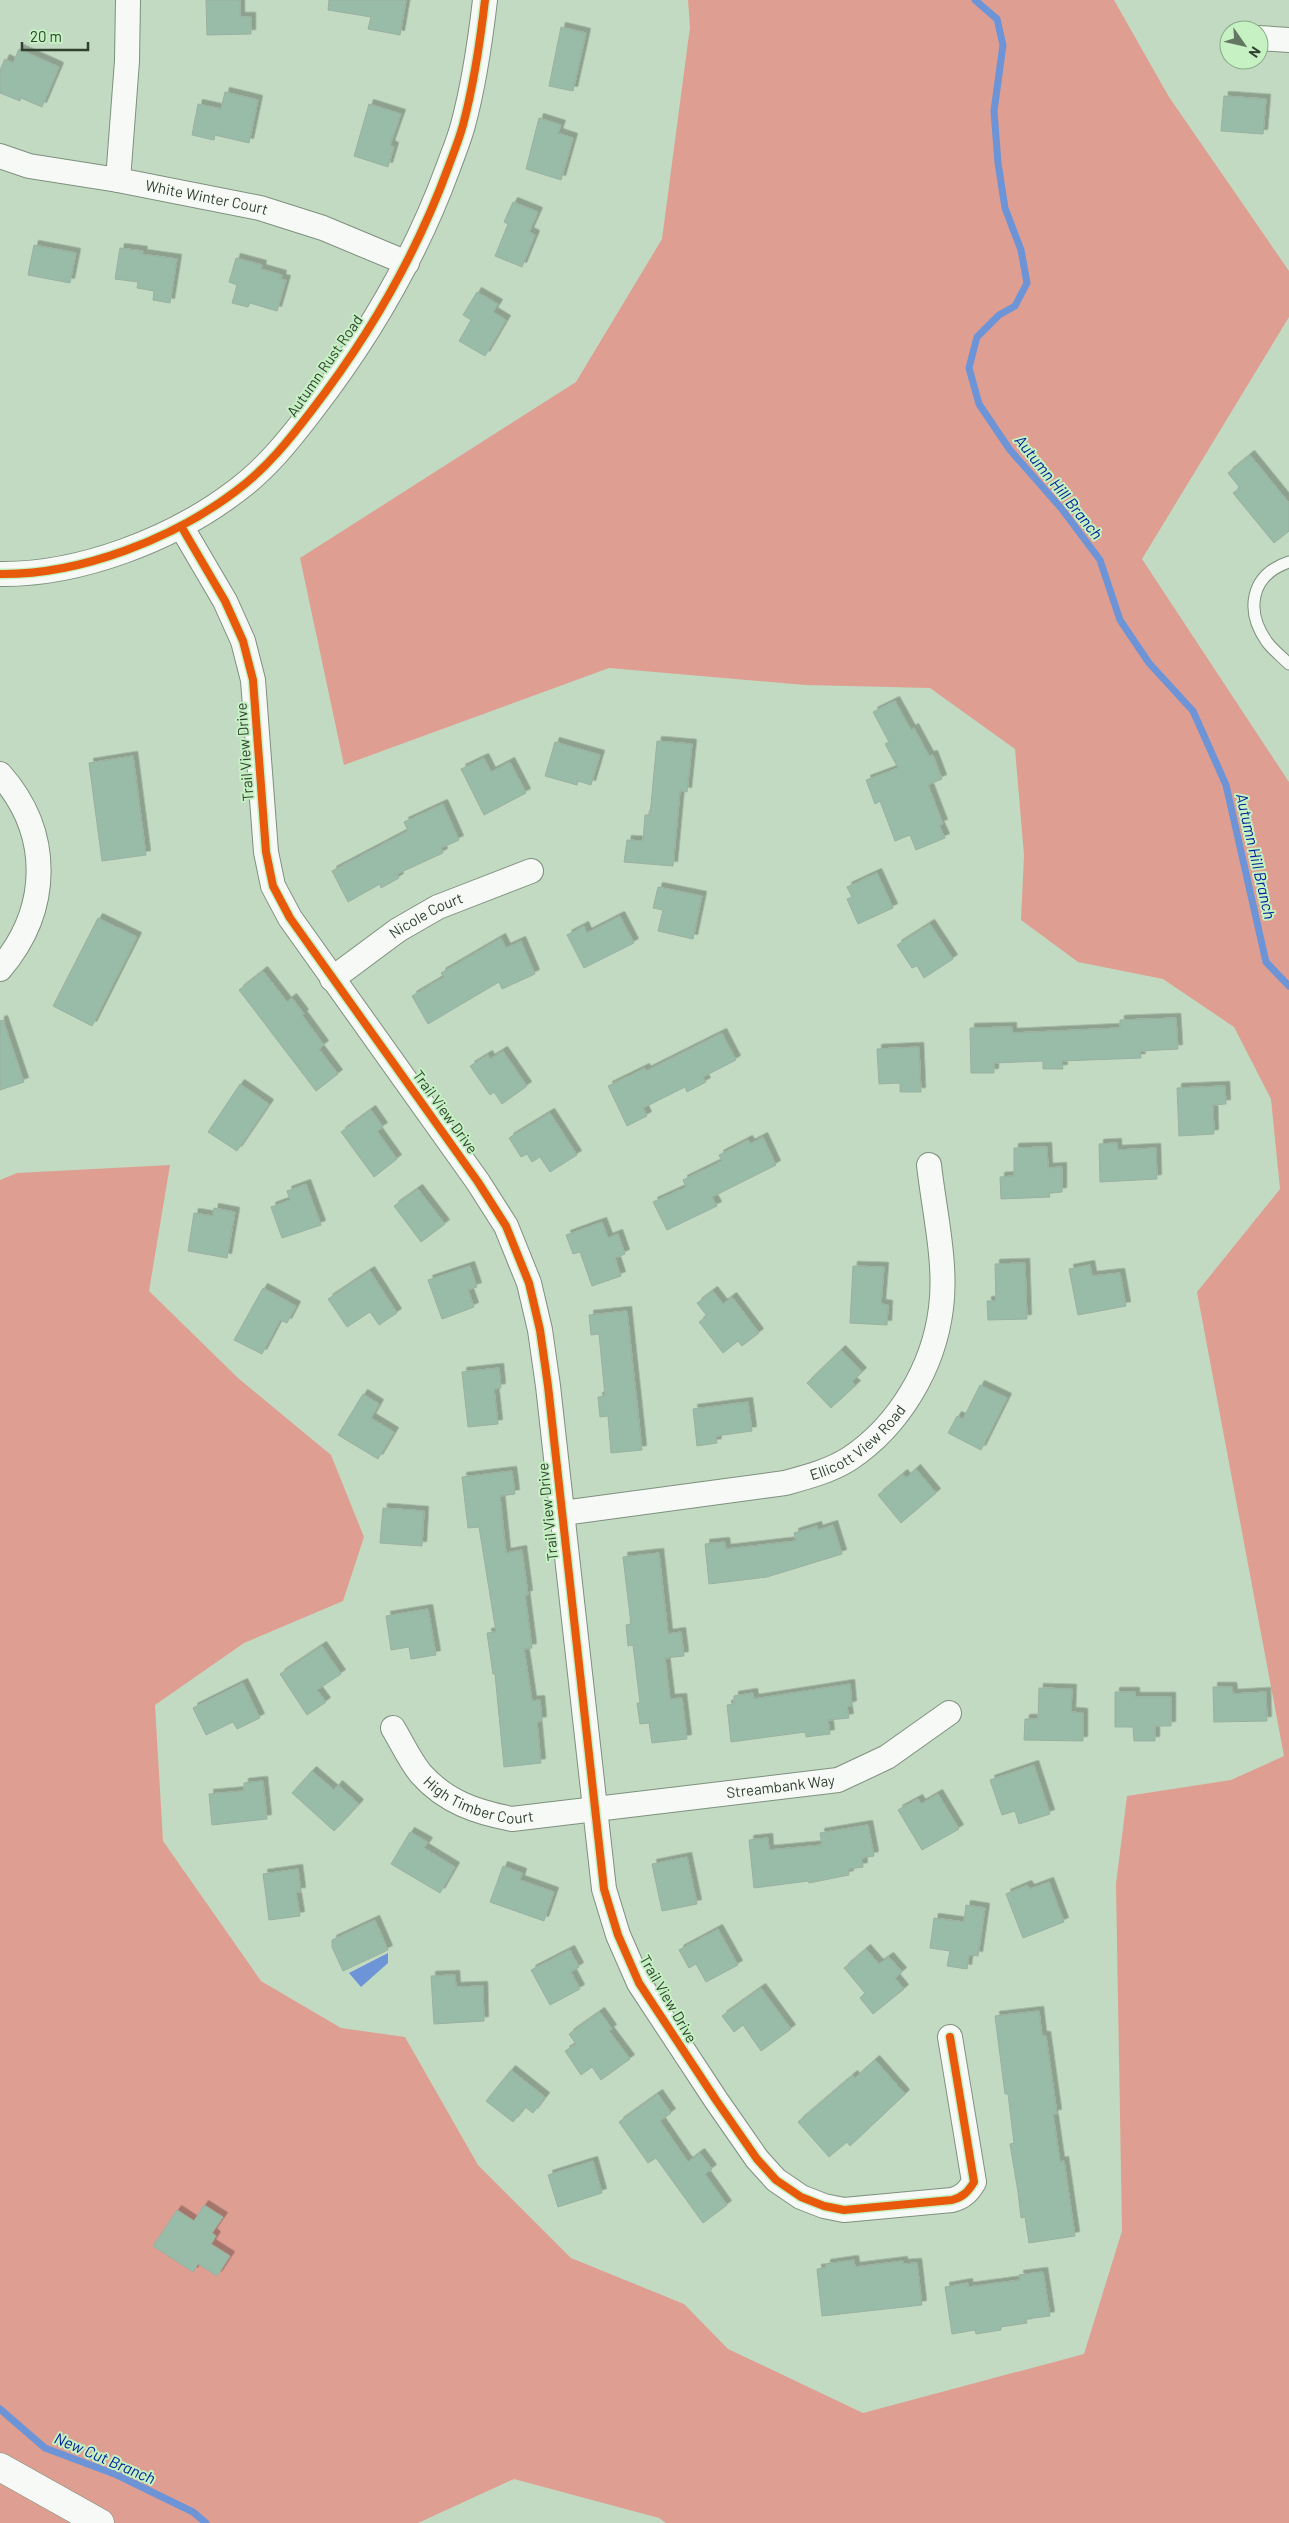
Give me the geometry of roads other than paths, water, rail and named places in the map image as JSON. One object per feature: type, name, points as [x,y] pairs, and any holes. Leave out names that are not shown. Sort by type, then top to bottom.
[{"type":"street","points":[[118,180],[125,101],[128,0]]},
{"type":"street","name":"Autumn Rust Road","points":[[0,574],[70,567],[127,550],[181,526],[237,491],[285,444],[330,386],[371,326],[408,263],[436,200],[463,127],[478,59],[485,0]]},
{"type":"street","points":[[1269,39],[1289,40]]},
{"type":"street","name":"White Winter Court","points":[[0,156],[30,166],[118,180],[260,208],[323,228],[408,263]]},
{"type":"street","name":"Trail View Drive","points":[[181,526],[224,601],[243,641],[249,664],[258,724],[266,852],[273,886],[290,918],[332,979],[478,1182],[506,1226],[529,1283],[540,1330],[563,1513],[604,1889],[618,1935],[639,1983],[757,2160],[776,2180],[801,2197],[824,2206],[844,2210],[952,2200],[962,2197],[970,2190],[974,2182],[950,2037]]},
{"type":"street","points":[[0,774],[15,791],[30,820],[39,854],[38,888],[30,920],[16,951],[0,969]]},
{"type":"street","name":"Nicole Court","points":[[332,979],[398,930],[438,907],[531,871]]},
{"type":"street","name":"Ellicott View Road","points":[[563,1513],[785,1483],[818,1473],[848,1459],[875,1438],[900,1409],[920,1377],[934,1344],[939,1317],[942,1276],[929,1165]]},
{"type":"street","name":"Streambank Way","points":[[594,1810],[838,1780],[887,1757],[949,1713]]},
{"type":"street","name":"High Timber Court","points":[[393,1728],[420,1773],[436,1788],[477,1812],[512,1819],[594,1810]]},
{"type":"street","points":[[0,2467],[100,2523]]},
{"type":"lane","points":[[1289,562],[1274,567],[1257,587],[1252,613],[1267,643],[1289,664]]},
{"type":"water","points":[[388,1953],[388,1963],[361,1987],[349,1973]]},
{"type":"waterway","name":"Autumn Hill Branch","points":[[975,0],[997,19],[1003,45],[994,111],[998,163],[1005,208],[1021,250],[1027,283],[1015,306],[999,315],[977,337],[969,368],[979,404],[1010,450],[1061,508],[1100,560],[1120,620],[1149,663],[1193,711],[1226,785],[1266,962],[1289,986]]},
{"type":"waterway","name":"New Cut Branch","points":[[0,2409],[45,2448],[117,2475],[193,2512],[206,2523]]}]
